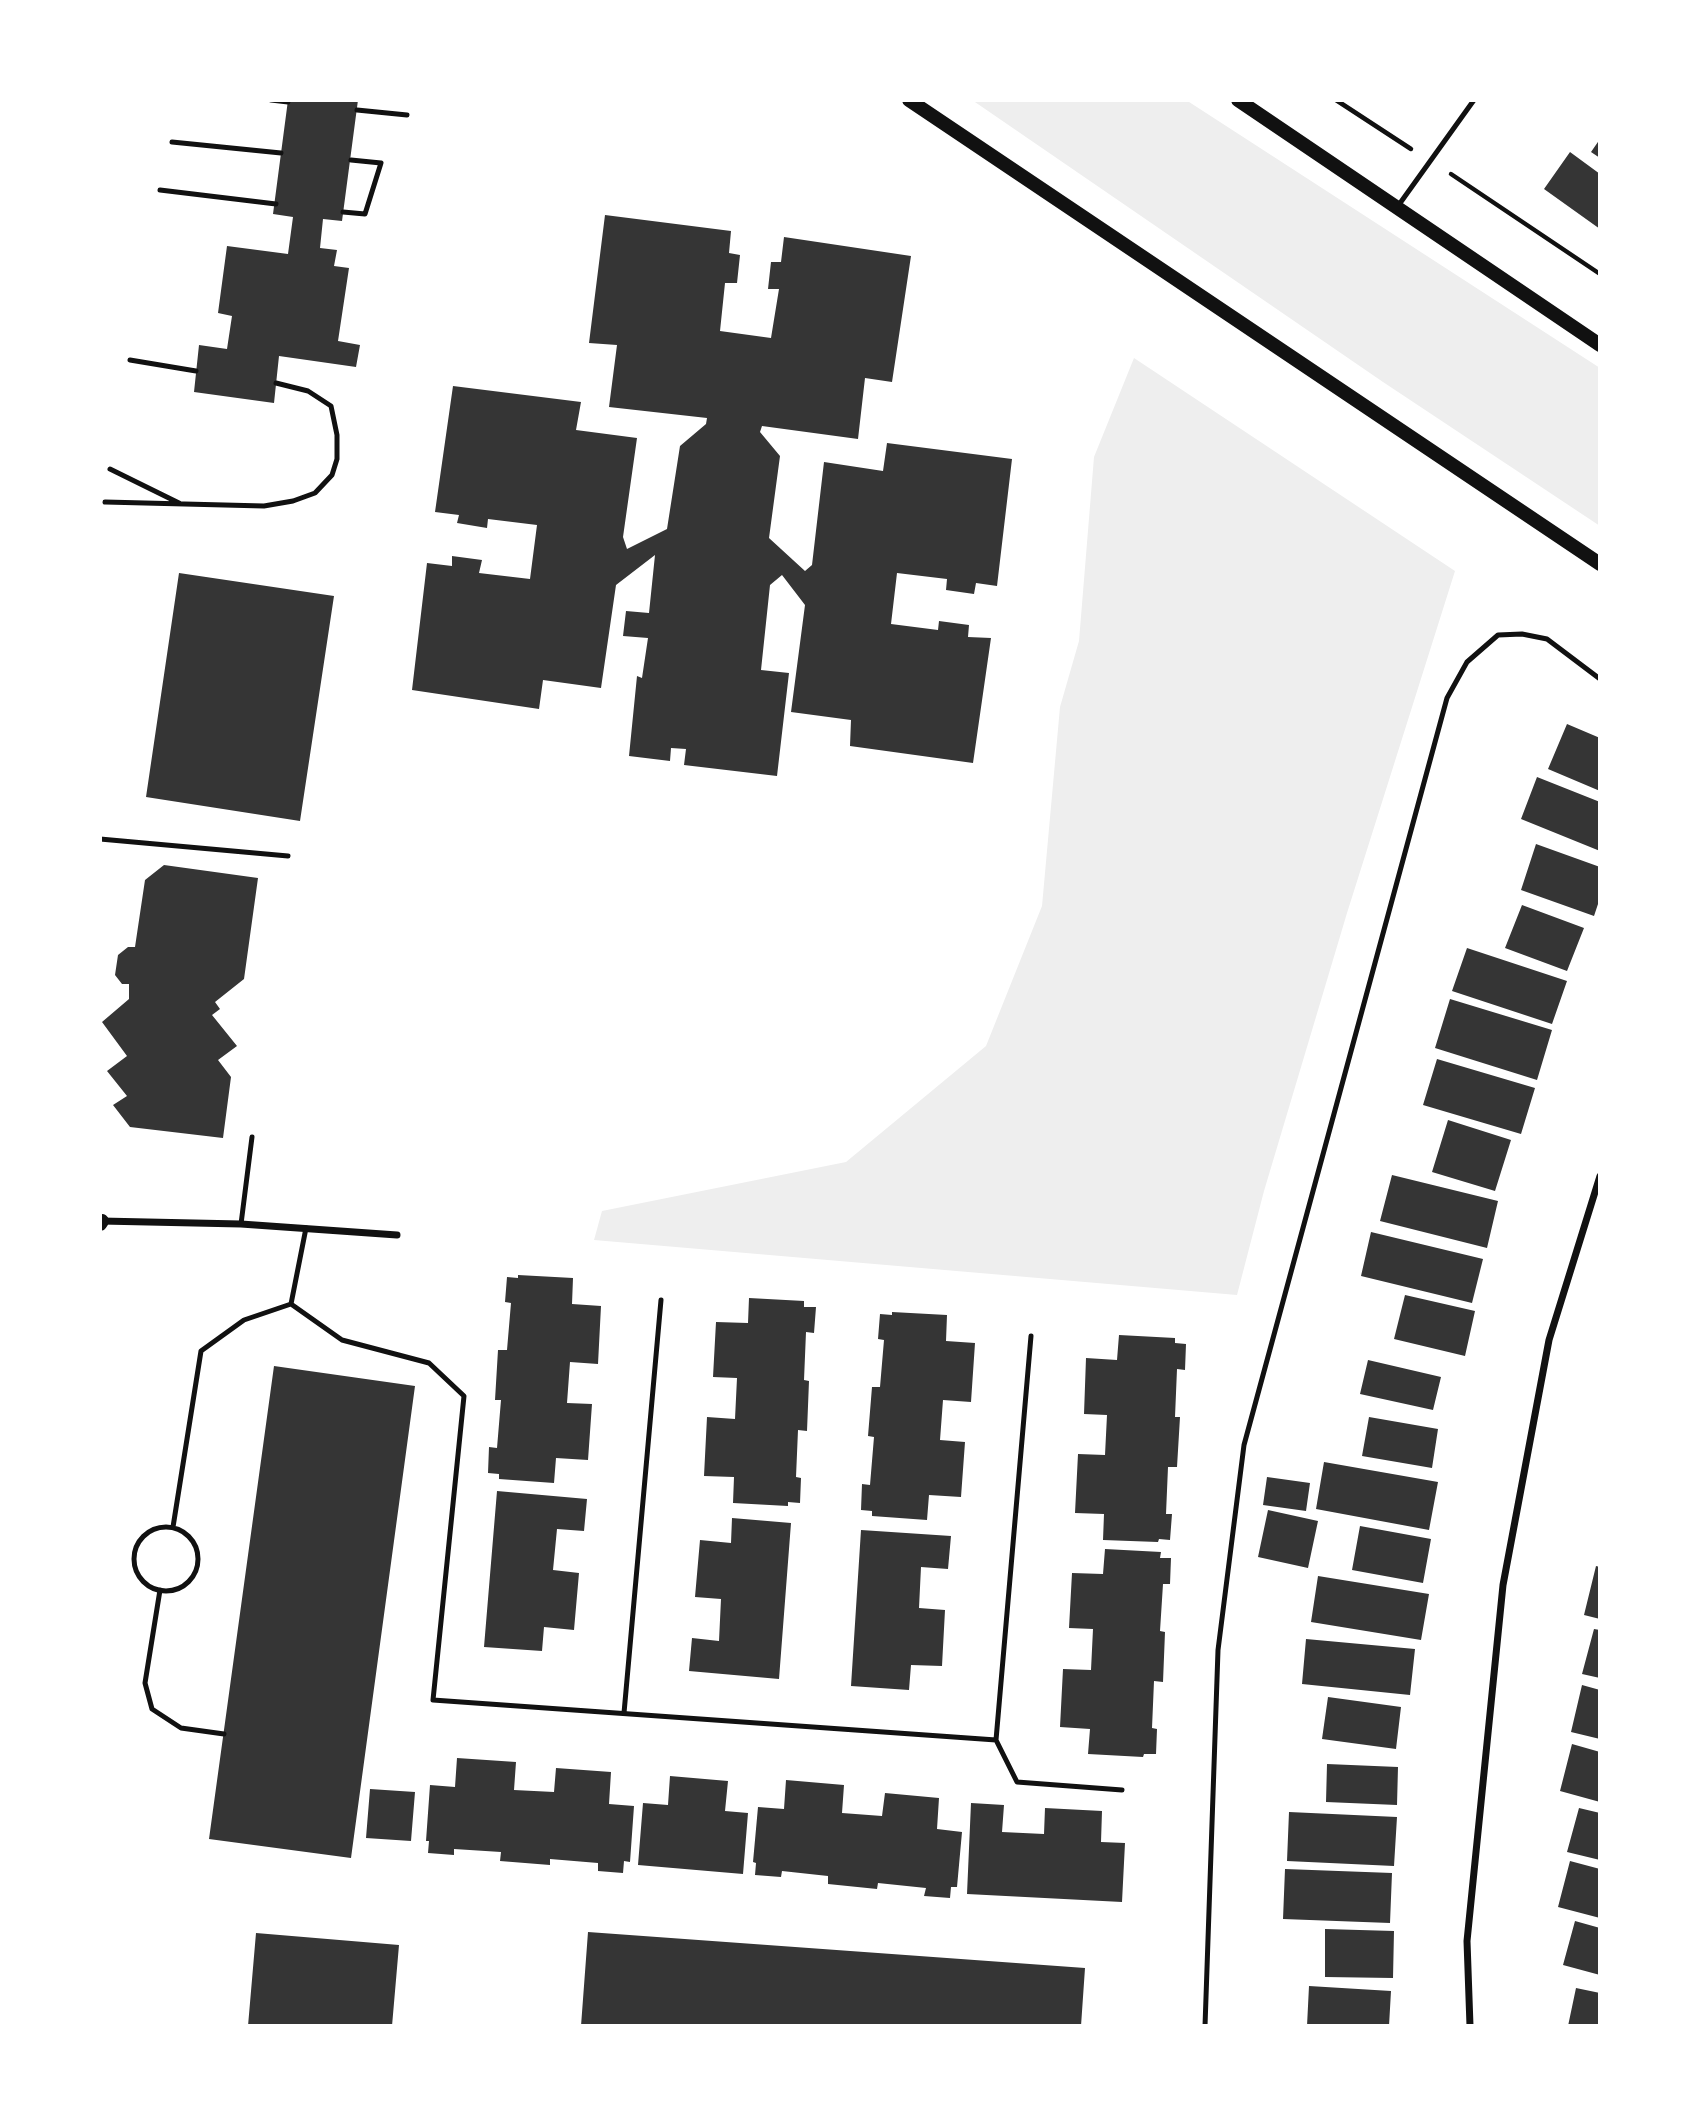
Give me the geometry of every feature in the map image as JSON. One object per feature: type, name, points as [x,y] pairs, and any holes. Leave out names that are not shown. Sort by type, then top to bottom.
[{"type":"main road","points":[[909,100],[1600,564]]},
{"type":"main road","points":[[1238,100],[1600,345]]},
{"type":"street","points":[[1470,2026],[1467,1941],[1503,1585],[1549,1340],[1600,1176]]},
{"type":"street","points":[[101,1222],[242,1224],[397,1235]]},
{"type":"lane","points":[[271,100],[288,102]]},
{"type":"lane","points":[[1397,207],[1474,100]]},
{"type":"lane","points":[[357,110],[407,116]]},
{"type":"lane","points":[[172,142],[281,153]]},
{"type":"lane","points":[[344,212],[365,214],[381,163],[351,160]]},
{"type":"lane","points":[[160,190],[276,204]]},
{"type":"lane","points":[[130,360],[196,371]]},
{"type":"lane","points":[[105,502],[243,506],[293,501],[315,493],[332,475],[337,459],[338,435],[331,407],[308,391],[276,383]]},
{"type":"lane","points":[[110,469],[182,504]]},
{"type":"lane","points":[[1205,2026],[1219,1650],[1244,1445],[1447,698],[1467,662],[1498,635],[1522,634],[1547,639],[1600,679]]},
{"type":"lane","points":[[100,839],[288,856]]},
{"type":"lane","points":[[242,1224],[253,1137]]},
{"type":"lane","points":[[291,1304],[306,1228]]},
{"type":"lane","points":[[624,1713],[661,1300]]},
{"type":"lane","points":[[173,1527],[201,1351],[244,1320],[291,1304]]},
{"type":"lane","points":[[291,1304],[342,1340],[429,1363],[464,1396],[433,1700],[996,1740]]},
{"type":"lane","points":[[1031,1336],[996,1740],[1017,1782],[1122,1790]]},
{"type":"lane","points":[[173,1527],[191,1538],[198,1558],[197,1569],[183,1586],[160,1590],[143,1582],[137,1574],[134,1554],[136,1545],[151,1529],[173,1527]]},
{"type":"lane","points":[[160,1590],[145,1683],[152,1709],[181,1728],[224,1734]]},
{"type":"path","points":[[1336,100],[1600,274]]},
{"type":"shaded area","points":[[972,100],[1186,100],[1600,368],[1600,526],[1383,382]]},
{"type":"shaded area","points":[[1134,358],[1455,571],[1347,913],[1264,1191],[1237,1295],[594,1240],[602,1211],[846,1162],[986,1046],[1042,906],[1060,707],[1079,641],[1094,457]]},
{"type":"building","points":[[288,100],[358,100],[342,221],[323,219],[320,248],[337,250],[334,266],[349,268],[338,341],[360,345],[356,367],[279,356],[274,403],[194,392],[199,345],[227,349],[232,316],[218,313],[227,246],[288,254],[293,217],[273,214]]},
{"type":"building","points":[[1600,139],[1600,158],[1591,152]]},
{"type":"building","points":[[1570,152],[1600,174],[1600,229],[1544,189]]},
{"type":"building","points":[[605,215],[731,231],[729,253],[740,255],[737,283],[725,283],[720,331],[771,338],[779,289],[768,289],[771,262],[781,262],[784,237],[911,256],[892,382],[865,378],[858,439],[762,426],[760,432],[780,456],[769,538],[805,571],[812,565],[824,462],[883,471],[887,443],[1012,459],[997,586],[976,583],[974,594],[946,590],[947,579],[897,573],[891,624],[938,630],[939,621],[969,625],[968,637],[991,638],[973,763],[850,746],[851,720],[791,712],[805,605],[782,575],[770,585],[761,670],[789,673],[777,776],[684,765],[686,749],[671,748],[670,761],[629,756],[637,676],[642,678],[648,638],[623,636],[626,611],[649,613],[655,555],[616,585],[601,688],[543,680],[539,709],[412,690],[427,563],[452,566],[452,556],[482,560],[479,573],[530,579],[537,525],[488,519],[487,528],[457,523],[459,515],[435,512],[453,386],[581,402],[576,430],[637,438],[623,537],[627,549],[667,529],[680,446],[706,424],[707,418],[609,407],[617,345],[589,343]]},
{"type":"building","points":[[179,573],[334,596],[300,821],[146,797]]},
{"type":"building","points":[[1567,724],[1600,738],[1600,791],[1548,769]]},
{"type":"building","points":[[1537,777],[1600,802],[1600,851],[1521,819]]},
{"type":"building","points":[[1536,844],[1600,867],[1600,898],[1594,916],[1521,890]]},
{"type":"building","points":[[164,865],[258,878],[244,979],[215,1002],[220,1009],[212,1015],[237,1046],[218,1060],[231,1077],[223,1138],[130,1127],[113,1105],[127,1096],[107,1071],[127,1056],[102,1022],[129,999],[129,984],[122,984],[115,975],[118,955],[128,947],[135,947],[145,880]]},
{"type":"building","points":[[1522,905],[1584,928],[1567,971],[1505,948]]},
{"type":"building","points":[[1467,948],[1567,981],[1552,1024],[1452,991]]},
{"type":"building","points":[[1450,999],[1552,1030],[1537,1080],[1435,1048]]},
{"type":"building","points":[[1437,1059],[1535,1088],[1521,1134],[1423,1105]]},
{"type":"building","points":[[1448,1120],[1511,1140],[1495,1191],[1432,1172]]},
{"type":"building","points":[[1392,1175],[1498,1201],[1487,1248],[1380,1221]]},
{"type":"building","points":[[1371,1232],[1483,1259],[1472,1303],[1361,1276]]},
{"type":"building","points":[[518,1275],[573,1278],[572,1304],[601,1306],[598,1364],[570,1362],[567,1403],[592,1404],[588,1460],[556,1458],[554,1483],[499,1479],[499,1474],[488,1473],[489,1447],[497,1448],[501,1400],[495,1400],[498,1350],[507,1350],[511,1303],[505,1302],[507,1277],[518,1278]]},
{"type":"building","points":[[1405,1295],[1475,1311],[1465,1356],[1394,1339]]},
{"type":"building","points":[[749,1298],[804,1301],[804,1307],[816,1307],[814,1333],[806,1332],[804,1380],[809,1381],[807,1431],[798,1430],[796,1477],[801,1478],[800,1503],[788,1502],[788,1506],[733,1503],[734,1477],[704,1476],[707,1417],[735,1419],[737,1378],[713,1377],[716,1322],[748,1323]]},
{"type":"building","points":[[892,1312],[947,1315],[946,1341],[975,1343],[971,1402],[943,1400],[940,1440],[965,1442],[961,1497],[929,1495],[927,1520],[872,1516],[872,1511],[861,1510],[862,1484],[870,1485],[874,1437],[868,1436],[872,1387],[880,1387],[884,1340],[878,1339],[880,1314],[892,1315]]},
{"type":"building","points":[[1119,1335],[1175,1338],[1175,1343],[1186,1344],[1185,1370],[1177,1369],[1175,1417],[1180,1417],[1177,1467],[1168,1467],[1166,1514],[1172,1514],[1170,1540],[1103,1540],[1104,1514],[1075,1513],[1078,1454],[1105,1455],[1107,1415],[1084,1414],[1086,1358],[1117,1360]]},
{"type":"building","points":[[1368,1360],[1441,1377],[1433,1410],[1360,1394]]},
{"type":"building","points":[[274,1366],[415,1386],[351,1858],[209,1839]]},
{"type":"building","points":[[1369,1417],[1438,1429],[1432,1468],[1362,1456]]},
{"type":"building","points":[[1324,1462],[1438,1482],[1429,1530],[1316,1509]]},
{"type":"building","points":[[1267,1477],[1310,1483],[1306,1511],[1263,1505]]},
{"type":"building","points":[[497,1491],[587,1499],[584,1531],[557,1529],[553,1570],[579,1573],[574,1630],[544,1627],[542,1651],[484,1647]]},
{"type":"building","points":[[1268,1510],[1318,1521],[1308,1568],[1258,1557]]},
{"type":"building","points":[[732,1518],[791,1523],[779,1679],[689,1671],[692,1638],[719,1641],[721,1599],[695,1597],[700,1540],[731,1543]]},
{"type":"building","points":[[1360,1526],[1431,1539],[1423,1583],[1352,1570]]},
{"type":"building","points":[[861,1530],[951,1536],[948,1569],[921,1567],[919,1608],[945,1610],[942,1666],[911,1665],[909,1690],[851,1686]]},
{"type":"building","points":[[1105,1549],[1161,1552],[1160,1558],[1171,1558],[1170,1584],[1163,1584],[1160,1631],[1165,1632],[1163,1682],[1154,1681],[1152,1728],[1157,1729],[1156,1754],[1144,1754],[1143,1757],[1088,1754],[1090,1729],[1060,1727],[1063,1669],[1091,1670],[1093,1629],[1069,1628],[1072,1573],[1103,1574]]},
{"type":"building","points":[[1596,1566],[1600,1567],[1600,1619],[1584,1615]]},
{"type":"building","points":[[1318,1576],[1429,1594],[1421,1640],[1311,1622]]},
{"type":"building","points":[[1594,1629],[1600,1630],[1600,1678],[1582,1674]]},
{"type":"building","points":[[1306,1639],[1415,1649],[1410,1695],[1302,1684]]},
{"type":"building","points":[[1582,1685],[1600,1690],[1600,1739],[1571,1732]]},
{"type":"building","points":[[1328,1697],[1401,1707],[1396,1749],[1322,1739]]},
{"type":"building","points":[[1572,1744],[1600,1752],[1600,1802],[1560,1791]]},
{"type":"building","points":[[457,1758],[516,1762],[514,1790],[554,1792],[556,1768],[611,1772],[609,1804],[634,1806],[630,1862],[624,1861],[623,1873],[598,1871],[598,1863],[550,1859],[550,1865],[500,1861],[501,1852],[454,1849],[454,1855],[428,1853],[429,1841],[426,1841],[430,1785],[455,1787]]},
{"type":"building","points":[[1327,1764],[1398,1767],[1397,1805],[1326,1802]]},
{"type":"building","points":[[670,1776],[728,1781],[725,1811],[748,1813],[743,1874],[638,1865],[643,1803],[668,1805]]},
{"type":"building","points":[[786,1780],[844,1785],[842,1813],[882,1816],[885,1793],[939,1798],[937,1829],[962,1832],[957,1887],[951,1887],[950,1898],[924,1896],[926,1888],[878,1883],[877,1889],[828,1884],[828,1876],[782,1871],[781,1877],[755,1875],[756,1863],[753,1862],[758,1807],[784,1809]]},
{"type":"building","points":[[370,1789],[415,1792],[411,1841],[366,1838]]},
{"type":"building","points":[[971,1803],[1004,1805],[1002,1832],[1044,1834],[1045,1808],[1102,1811],[1101,1842],[1125,1843],[1122,1902],[967,1894]]},
{"type":"building","points":[[1579,1808],[1600,1813],[1600,1860],[1567,1852]]},
{"type":"building","points":[[1289,1812],[1397,1817],[1394,1866],[1287,1861]]},
{"type":"building","points":[[1570,1861],[1600,1869],[1600,1918],[1558,1907]]},
{"type":"building","points":[[1285,1869],[1392,1873],[1390,1923],[1283,1919]]},
{"type":"building","points":[[1575,1921],[1600,1928],[1600,1975],[1563,1965]]},
{"type":"building","points":[[1325,1929],[1394,1931],[1393,1978],[1325,1977]]},
{"type":"building","points":[[588,1932],[1085,1968],[1081,2026],[581,2026]]},
{"type":"building","points":[[256,1933],[399,1945],[392,2026],[248,2026]]},
{"type":"building","points":[[1309,1986],[1391,1991],[1389,2026],[1307,2026]]},
{"type":"building","points":[[1576,1988],[1600,1993],[1600,2026],[1568,2026]]}]
